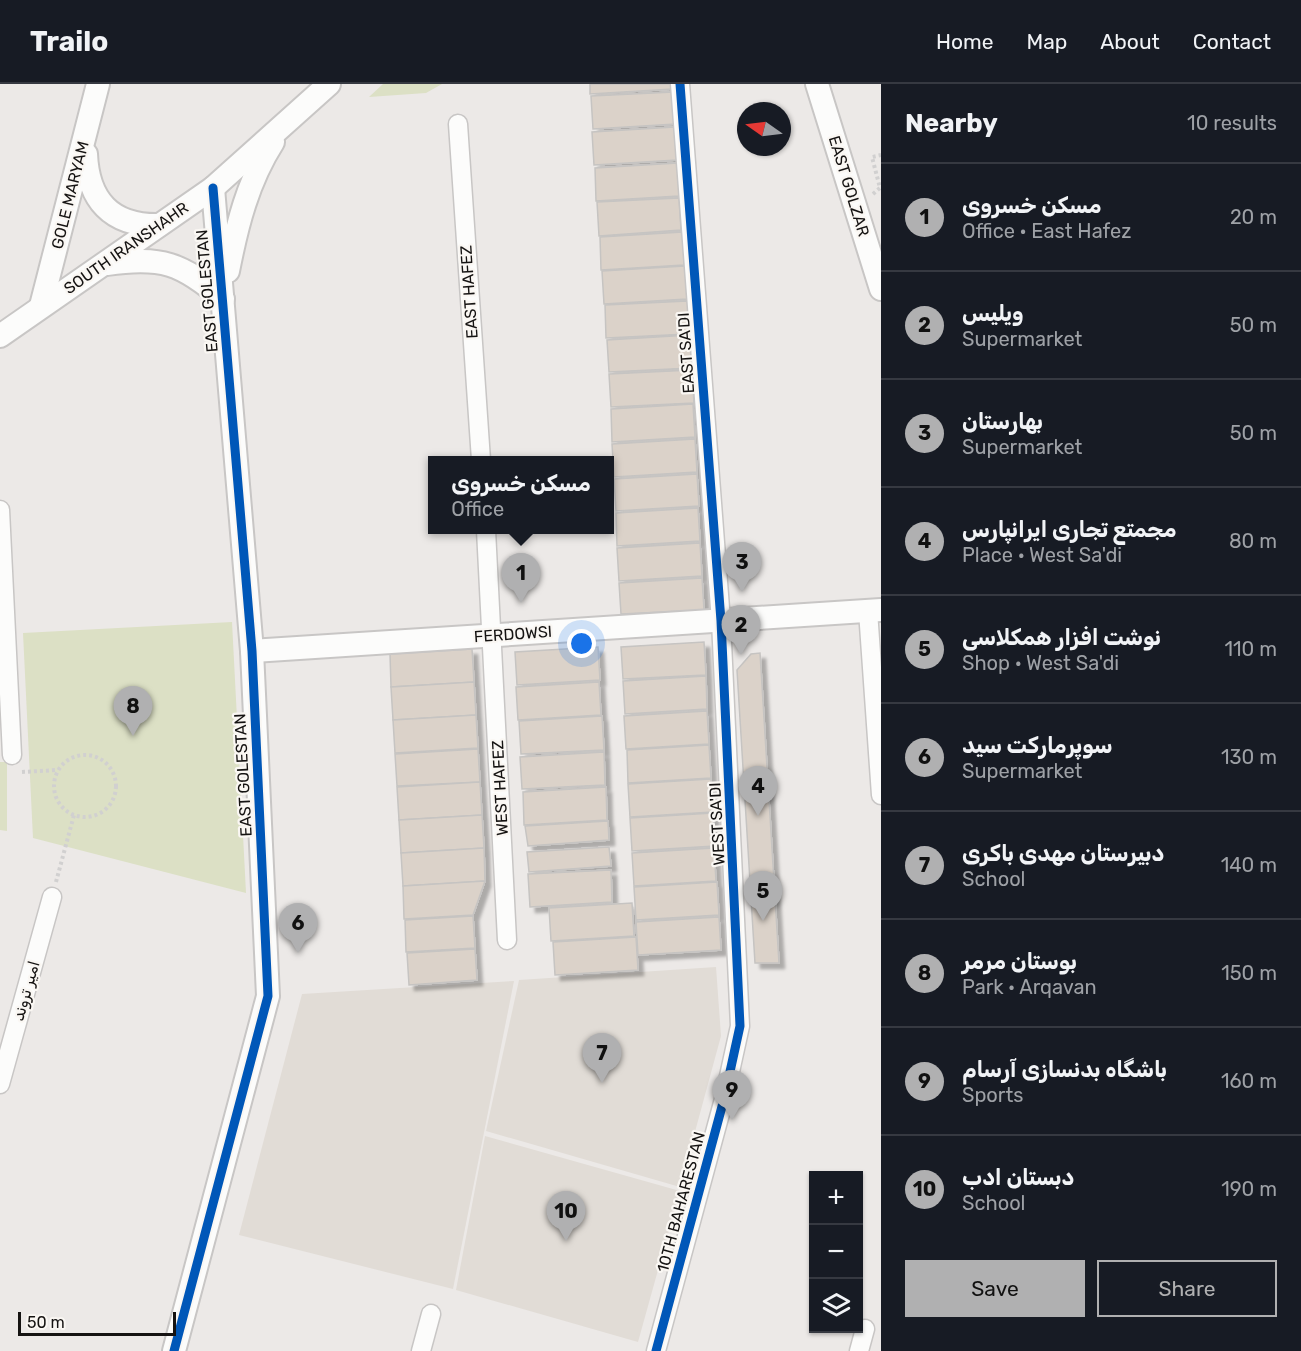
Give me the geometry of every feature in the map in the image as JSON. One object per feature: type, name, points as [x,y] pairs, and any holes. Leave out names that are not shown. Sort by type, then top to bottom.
[{"type":"street","name":"GOLE MARYAM","points":[[41,306],[98,84]]},
{"type":"street","name":"SOUTH IRANSHAHR","points":[[0,336],[213,188],[329,84]]},
{"type":"street","name":"EAST SA'DI","points":[[680,84],[721,621]]},
{"type":"street","name":"EAST GOLZAR","points":[[818,84],[881,289]]},
{"type":"street","name":"EAST HAFEZ","points":[[458,124],[481,456]]},
{"type":"street","points":[[223,299],[236,227],[263,157],[280,127]]},
{"type":"street","points":[[85,138],[86,168],[92,191],[106,210],[125,221],[159,225]]},
{"type":"street","name":"EAST GOLESTAN","points":[[174,1351],[268,996],[252,651],[213,188]]},
{"type":"street","points":[[104,264],[135,260],[161,261],[197,277],[223,299]]},
{"type":"street","points":[[0,510],[12,764]]},
{"type":"street","points":[[486,534],[493,635]]},
{"type":"street","points":[[874,611],[881,795]]},
{"type":"street","name":"FERDOWSI","points":[[252,651],[874,611]]},
{"type":"street","name":"WEST SA'DI","points":[[721,621],[740,1026]]},
{"type":"street","name":"WEST HAFEZ","points":[[493,635],[507,940]]},
{"type":"street","name":"امیر تروند","points":[[0,1084],[52,897]]},
{"type":"street","name":"10TH BAHARESTAN","points":[[656,1351],[724,1098],[740,1026]]},
{"type":"street","points":[[422,1351],[431,1314]]},
{"type":"street","points":[[860,1351],[866,1329]]},
{"type":"path","points":[[880,189],[872,157],[881,155]]},
{"type":"path","points":[[83,754],[103,760],[115,776],[115,796],[110,805],[94,816],[74,816],[58,802],[54,792],[57,771],[64,762],[83,754]]},
{"type":"path","points":[[12,764],[57,771]]},
{"type":"path","points":[[52,897],[74,816]]},
{"type":"shaded area","points":[[716,967],[721,1036],[680,1187],[486,1131],[519,980]]},
{"type":"shaded area","points":[[514,981],[453,1289],[239,1235],[302,994]]},
{"type":"shaded area","points":[[485,1136],[680,1191],[638,1342],[456,1290]]},
{"type":"green space","points":[[383,84],[442,84],[426,93],[369,97]]},
{"type":"green space","points":[[232,622],[246,893],[33,838],[23,633]]},
{"type":"green space","points":[[0,762],[7,762],[7,831],[0,830]]},
{"type":"building","points":[[590,84],[673,84],[673,89],[590,94]]},
{"type":"building","points":[[674,92],[676,124],[593,129],[591,96]]},
{"type":"building","points":[[675,127],[677,160],[594,165],[592,132]]},
{"type":"building","points":[[678,163],[679,196],[596,201],[595,168]]},
{"type":"building","points":[[679,198],[681,230],[599,236],[597,202]]},
{"type":"building","points":[[683,232],[684,265],[601,270],[600,237]]},
{"type":"building","points":[[685,266],[687,299],[604,304],[602,271]]},
{"type":"building","points":[[688,301],[689,334],[606,338],[605,305]]},
{"type":"building","points":[[690,335],[692,368],[609,372],[607,340]]},
{"type":"building","points":[[692,370],[694,403],[611,407],[609,374]]},
{"type":"building","points":[[693,404],[695,437],[612,442],[611,409]]},
{"type":"building","points":[[695,439],[697,472],[614,477],[612,444]]},
{"type":"building","points":[[697,474],[699,506],[616,511],[614,479]]},
{"type":"building","points":[[698,508],[700,541],[617,546],[616,513]]},
{"type":"building","points":[[700,543],[702,576],[619,581],[617,548]]},
{"type":"building","points":[[702,578],[704,610],[621,614],[619,583]]},
{"type":"building","points":[[704,642],[706,675],[623,679],[621,647]]},
{"type":"building","points":[[598,647],[600,680],[517,685],[515,652]]},
{"type":"building","points":[[472,649],[474,682],[391,687],[390,654]]},
{"type":"building","points":[[760,653],[779,963],[755,963],[737,670],[751,654]]},
{"type":"building","points":[[706,676],[707,709],[625,714],[623,681]]},
{"type":"building","points":[[474,682],[476,715],[393,720],[391,687]]},
{"type":"building","points":[[599,682],[601,715],[518,720],[516,687]]},
{"type":"building","points":[[707,711],[709,744],[626,749],[624,716]]},
{"type":"building","points":[[476,715],[478,748],[395,753],[393,720]]},
{"type":"building","points":[[602,716],[604,750],[521,754],[519,721]]},
{"type":"building","points":[[709,745],[711,778],[628,783],[627,750]]},
{"type":"building","points":[[478,749],[480,782],[397,786],[395,754]]},
{"type":"building","points":[[604,752],[605,785],[522,789],[520,757]]},
{"type":"building","points":[[711,779],[713,812],[630,817],[628,784]]},
{"type":"building","points":[[480,782],[482,815],[399,820],[397,787]]},
{"type":"building","points":[[606,787],[607,820],[524,825],[523,792]]},
{"type":"building","points":[[713,813],[715,846],[632,851],[630,818]]},
{"type":"building","points":[[482,815],[484,848],[401,853],[399,820]]},
{"type":"building","points":[[608,821],[609,840],[528,846],[525,826]]},
{"type":"building","points":[[609,847],[611,866],[529,872],[527,852]]},
{"type":"building","points":[[484,848],[485,881],[403,886],[401,853]]},
{"type":"building","points":[[714,848],[716,881],[634,886],[632,853]]},
{"type":"building","points":[[611,870],[612,902],[530,907],[528,874]]},
{"type":"building","points":[[485,881],[473,915],[404,919],[403,886]]},
{"type":"building","points":[[717,882],[719,915],[636,920],[634,887]]},
{"type":"building","points":[[632,903],[634,936],[551,941],[549,908]]},
{"type":"building","points":[[473,916],[475,948],[406,952],[405,920]]},
{"type":"building","points":[[719,917],[721,950],[638,955],[636,922]]},
{"type":"building","points":[[636,937],[638,970],[555,975],[553,942]]},
{"type":"building","points":[[475,949],[477,980],[409,985],[407,953]]},
{"type":"cycle path","points":[[656,1351],[724,1099],[740,1026],[721,621],[680,84]]},
{"type":"cycle path","points":[[174,1351],[268,996],[252,651],[213,188]]},
{"type":"place","name":"بهارستان","points":[[742,592]]},
{"type":"place","name":"مسکن خسروی","points":[[521,603]]},
{"type":"place","name":"ویلیس","points":[[741,655]]},
{"type":"place","name":"بوستان مرمر","points":[[133,736]]},
{"type":"place","name":"مجمتع تجاری ایرانپارس","points":[[758,816]]},
{"type":"place","name":"نوشت افزار همکلاسی","points":[[763,921]]},
{"type":"place","name":"سوپرمارکت سید","points":[[298,953]]},
{"type":"place","name":"دبیرستان مهدی باکری","points":[[602,1083]]},
{"type":"place","name":"باشگاه بدنسازی آرسام","points":[[732,1120]]},
{"type":"place","name":"دبستان ادب","points":[[566,1241]]}]
